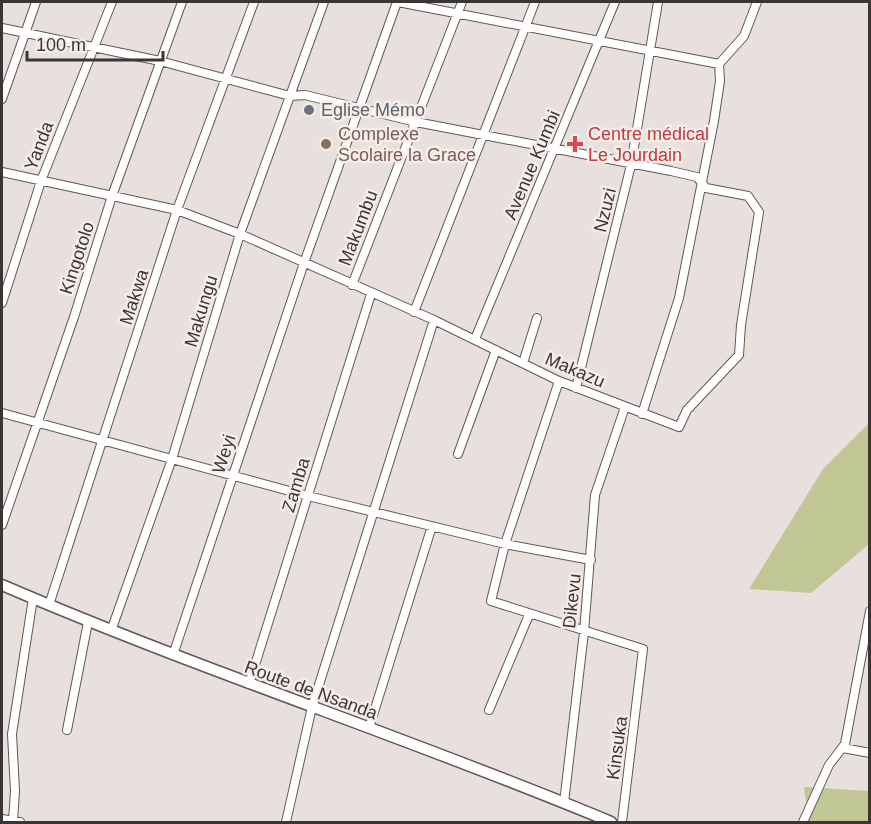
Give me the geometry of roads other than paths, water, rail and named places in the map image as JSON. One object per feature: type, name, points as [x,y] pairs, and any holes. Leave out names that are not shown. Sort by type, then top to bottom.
[{"type":"street","points":[[2,99],[36,2]]},
{"type":"street","name":"Yanda","points":[[2,303],[42,181],[112,2]]},
{"type":"street","name":"Kingotolo","points":[[2,525],[112,196],[182,2]]},
{"type":"street","name":"Makwa","points":[[49,605],[177,210],[254,2]]},
{"type":"street","name":"Makungu","points":[[111,631],[172,459],[240,234],[324,2]]},
{"type":"street","points":[[397,2],[719,64]]},
{"type":"street","name":"Weyi","points":[[173,655],[304,263],[397,2]]},
{"type":"street","name":"Makumbu","points":[[352,285],[462,2]]},
{"type":"street","points":[[414,312],[535,2]]},
{"type":"street","name":"Avenue Kumbi","points":[[475,339],[615,2]]},
{"type":"street","name":"Nzuzi","points":[[576,388],[631,165],[658,2]]},
{"type":"street","points":[[642,414],[679,298],[719,95],[719,64],[744,36],[758,2]]},
{"type":"street","points":[[2,28],[160,61],[290,96],[305,95],[416,122],[697,177],[702,182]]},
{"type":"street","name":"Makazu","points":[[2,172],[177,210],[240,234],[434,320],[559,381],[679,427],[687,410],[733,363],[741,347],[741,325],[759,212],[748,196],[706,188],[702,182]]},
{"type":"street","name":"Zamba","points":[[249,684],[371,294]]},
{"type":"street","points":[[523,363],[537,318]]},
{"type":"street","points":[[286,822],[312,707],[434,320]]},
{"type":"street","points":[[458,454],[496,350]]},
{"type":"street","points":[[559,381],[505,544],[491,602],[584,632]]},
{"type":"street","name":"Dikevu","points":[[564,803],[584,632],[595,495],[625,407]]},
{"type":"street","points":[[2,413],[308,496],[505,544],[591,560]]},
{"type":"street","points":[[369,728],[432,526]]},
{"type":"street","name":"Route de Nsanda","points":[[2,585],[111,631],[612,822]]},
{"type":"street","points":[[2,819],[16,822],[12,734],[33,598]]},
{"type":"street","points":[[803,822],[829,765],[843,748],[870,611]]},
{"type":"street","points":[[489,710],[529,615]]},
{"type":"street","points":[[67,730],[88,622]]},
{"type":"street","name":"Kinsuka","points":[[584,632],[643,649],[622,822]]},
{"type":"street","points":[[843,748],[870,753]]},
{"type":"place","name":"Eglise Mémo","points":[[309,110]]},
{"type":"place","name":"Complexe Scolaire la Grace","points":[[326,144]]},
{"type":"place","name":"Centre médical Le Jourdain","points":[[575,144]]}]
